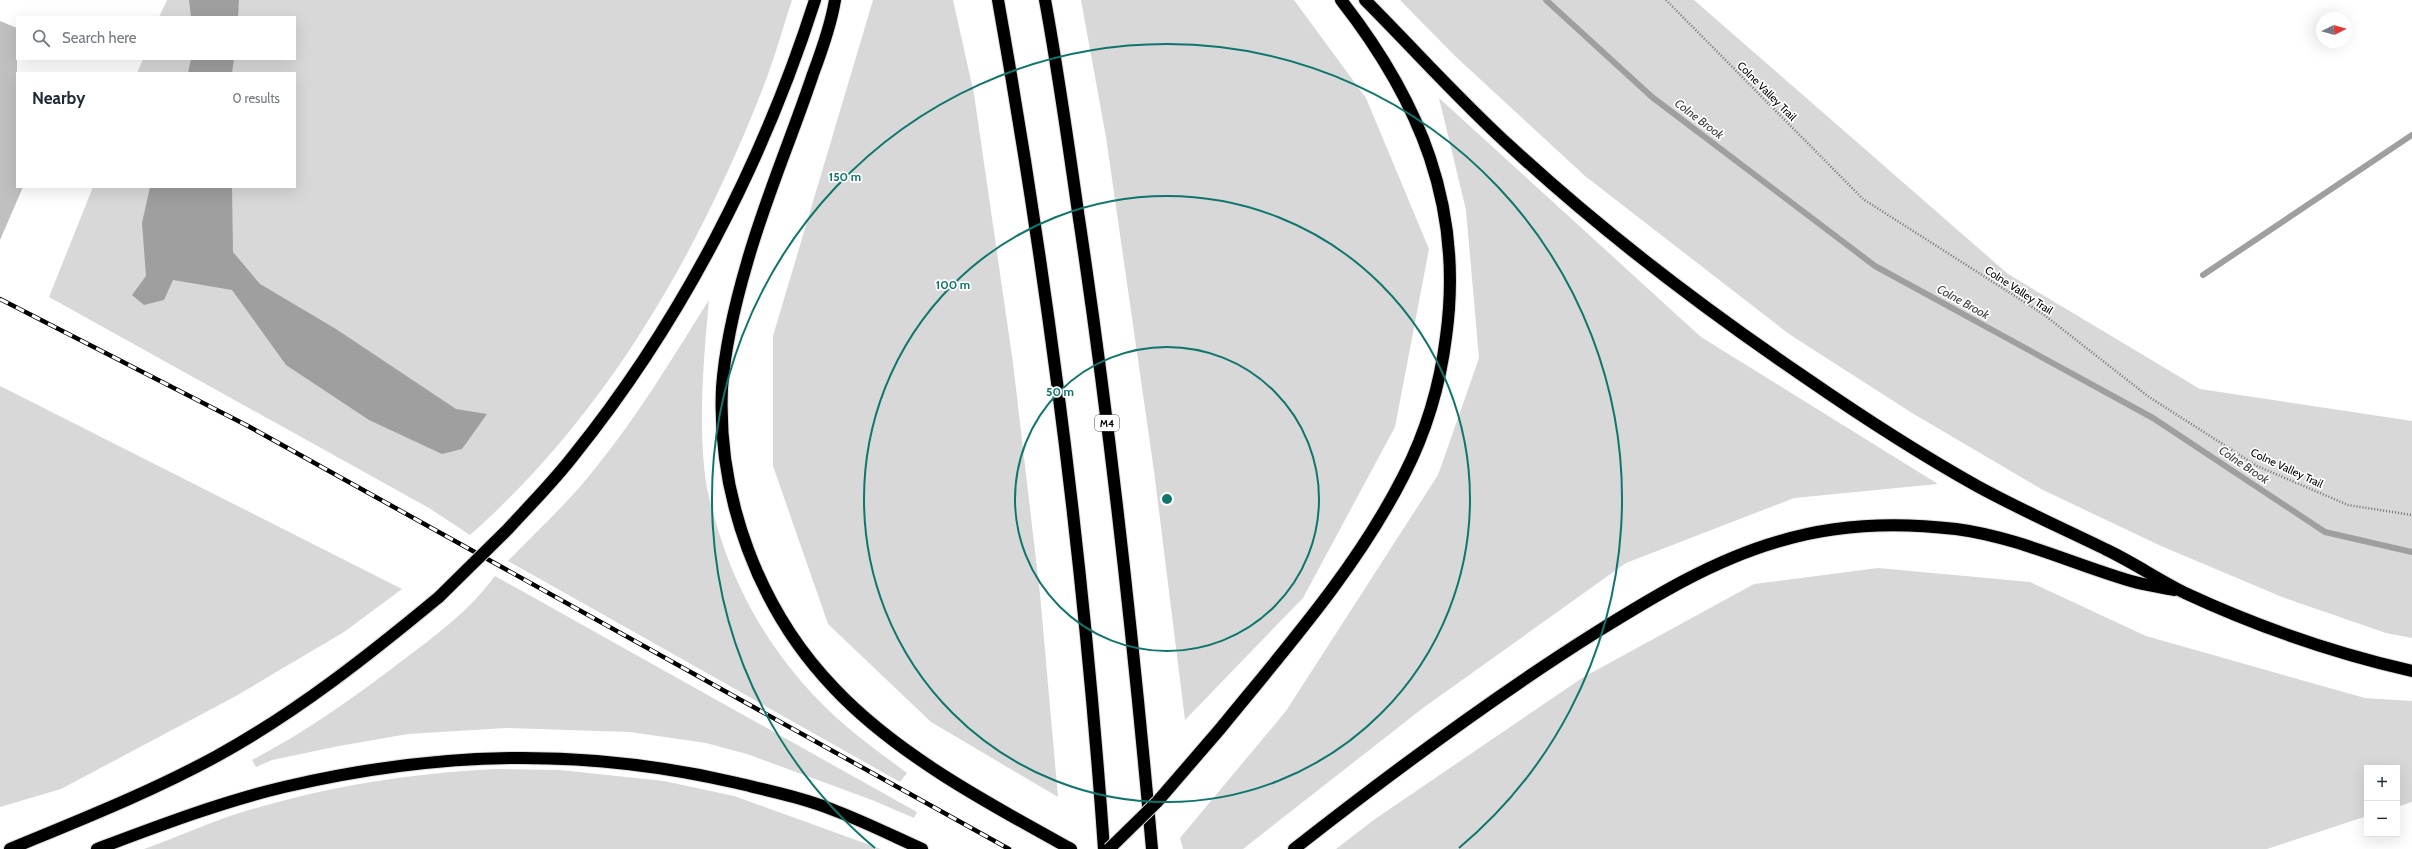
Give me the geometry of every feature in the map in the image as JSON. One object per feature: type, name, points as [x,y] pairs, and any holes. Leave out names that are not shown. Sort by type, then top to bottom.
[{"type":"highway","points":[[10,849],[125,802],[218,756],[315,694],[364,659],[439,597],[508,529],[574,455],[651,348],[679,302],[742,184],[769,124],[815,0]]},
{"type":"highway","points":[[835,0],[825,40],[748,259],[731,324],[723,381],[722,418],[727,474],[736,513],[756,569],[776,610],[793,638],[835,689],[873,724],[911,753],[1071,849]]},
{"type":"highway","points":[[998,0],[1028,184],[1064,447],[1080,586],[1104,849]]},
{"type":"highway","name":"M4","points":[[1045,0],[1086,266],[1104,397],[1124,563],[1152,849]]},
{"type":"highway","points":[[1109,849],[1156,802],[1220,729],[1318,610],[1391,500],[1405,474],[1423,431],[1444,357],[1450,311],[1451,274],[1449,237],[1438,179],[1420,128],[1404,95],[1369,38],[1341,0]]},
{"type":"highway","points":[[1365,0],[1511,148],[1664,276],[1757,345],[1899,440],[1978,486],[2142,568],[2183,591],[2251,621],[2316,645],[2372,662],[2412,671]]},
{"type":"highway","points":[[1294,849],[1469,717],[1559,656],[1678,584],[1719,564],[1782,540],[1852,527],[1888,525],[1957,529],[2027,546],[2132,582],[2183,591]]},
{"type":"highway","points":[[97,849],[198,813],[282,788],[390,766],[449,759],[508,757],[593,760],[698,774],[784,794],[835,810],[922,849]]},
{"type":"path","name":"Colne Valley Trail","points":[[1666,0],[1863,199],[2043,314],[2149,397],[2258,466],[2348,505],[2412,515]]},
{"type":"shaded area","points":[[167,0],[792,0],[765,82],[735,155],[707,215],[676,274],[641,332],[604,387],[563,439],[518,489],[470,535],[429,508],[49,297],[93,188],[296,188],[296,72],[137,72],[143,60],[296,60],[296,16],[159,16]]},
{"type":"shaded area","points":[[189,0],[239,0],[238,16],[191,16]]},
{"type":"shaded area","points":[[873,0],[953,0],[974,94],[1013,363],[1040,594],[1058,797],[931,722],[828,624],[773,466],[773,336]]},
{"type":"shaded area","points":[[1081,0],[1294,0],[1366,98],[1429,249],[1395,427],[1303,598],[1185,720],[1154,471],[1106,137]]},
{"type":"shaded area","points":[[1400,0],[1694,0],[2008,274],[2200,389],[2412,421],[2412,638],[2386,633],[2282,597],[2161,546],[2043,490],[1912,413],[1789,334],[1585,176],[1455,56]]},
{"type":"shaded area","points":[[191,60],[234,60],[232,72],[188,72]]},
{"type":"shaded area","points":[[1439,98],[1701,337],[1938,484],[1794,498],[1626,563],[1423,708],[1243,849],[1183,849],[1180,838],[1286,711],[1438,475],[1479,358],[1466,210]]},
{"type":"shaded area","points":[[150,188],[232,188],[233,252],[260,284],[336,329],[456,409],[487,414],[462,449],[442,454],[369,420],[286,365],[232,290],[173,280],[164,300],[144,305],[132,295],[146,276],[142,223]]},
{"type":"shaded area","points":[[709,300],[702,404],[704,466],[708,495],[713,514],[732,569],[757,619],[788,665],[826,708],[869,745],[907,773],[900,782],[508,561],[554,515],[587,479],[627,426],[655,385]]},
{"type":"shaded area","points":[[0,386],[402,589],[344,632],[236,696],[61,789],[0,807]]},
{"type":"shaded area","points":[[1878,568],[2030,582],[2146,636],[2365,698],[2412,701],[2412,802],[2400,806],[2400,765],[2364,765],[2364,817],[2267,849],[1336,849],[1375,819],[1582,678],[1754,584]]},
{"type":"shaded area","points":[[495,576],[917,812],[914,818],[872,800],[747,754],[706,743],[630,732],[506,728],[408,734],[272,760],[256,767],[252,760],[291,738],[327,715],[363,690],[438,633],[462,613]]},
{"type":"shaded area","points":[[495,769],[560,770],[664,781],[734,796],[881,849],[144,849],[227,817],[326,790],[393,779],[460,771]]},
{"type":"building","points":[[0,21],[16,28],[16,188],[23,188],[0,240]]},
{"type":"waterway","name":"Colne Brook","points":[[1546,0],[1652,97],[1875,266],[2153,418],[2325,532],[2412,552]]},
{"type":"waterway","points":[[2203,275],[2412,135]]},
{"type":"railway","points":[[0,299],[248,426],[1009,849]]}]
